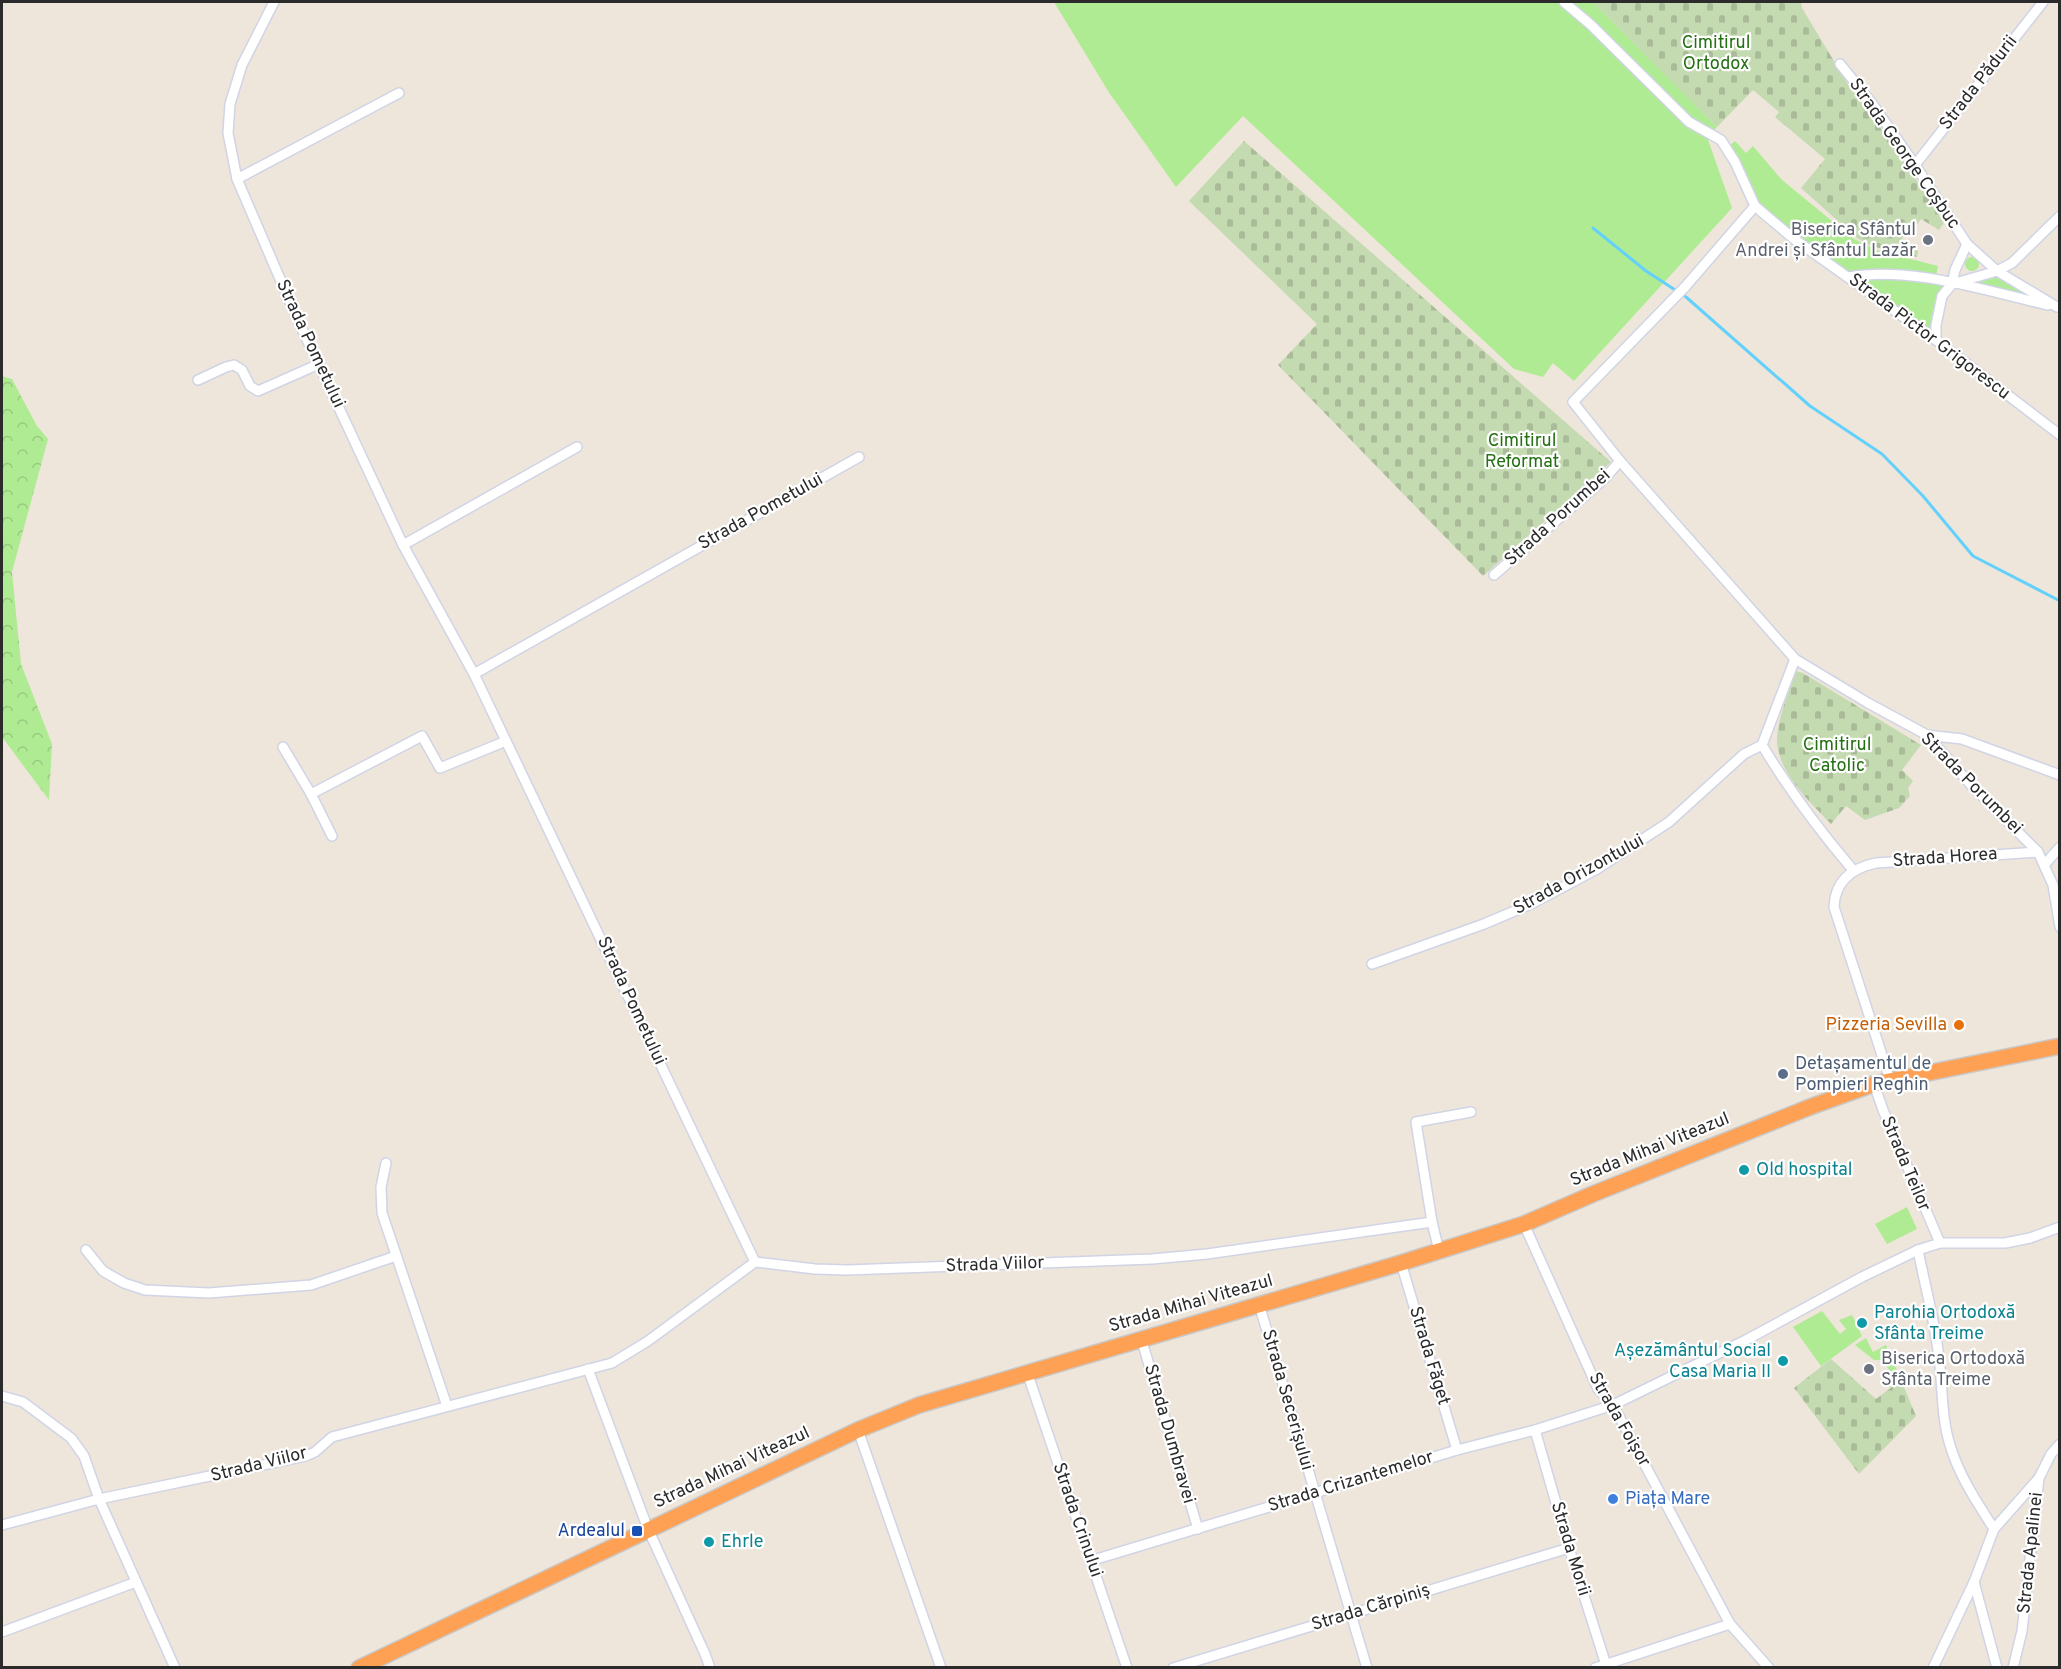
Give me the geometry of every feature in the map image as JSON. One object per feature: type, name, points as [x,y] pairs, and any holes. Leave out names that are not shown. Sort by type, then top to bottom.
[{"type":"highway","name":"Strada Mihai Viteazul","points":[[359,1668],[858,1430],[919,1405],[1401,1263],[1524,1224],[1810,1107],[1874,1084],[2060,1047]]},
{"type":"street","name":"Strada Pometului","points":[[274,2],[242,65],[230,104],[228,133],[237,179],[403,545],[474,674],[756,1262]]},
{"type":"street","name":"Strada Pictor Grigorescu","points":[[1564,2],[1591,25],[1689,122],[1721,140],[1755,206],[1794,240],[1936,340],[2060,435]]},
{"type":"street","name":"Strada Pădurii","points":[[1915,165],[2043,2]]},
{"type":"street","name":"Strada George Coșbuc","points":[[1840,64],[1871,102],[1967,244],[1997,271],[2058,308]]},
{"type":"street","points":[[237,179],[399,93]]},
{"type":"street","name":"Strada Porumbei","points":[[1755,206],[1675,299],[1574,402],[1620,461],[1795,659],[1868,704],[1927,735],[1972,786],[2038,852],[2053,885],[2060,927]]},
{"type":"street","points":[[1936,340],[1936,325],[1942,296],[1952,284],[1997,271],[2012,263],[2060,216]]},
{"type":"street","name":"Strada George Coșbuc","points":[[1952,284],[1955,270],[1967,244]]},
{"type":"street","name":"Strada George Coșbuc","points":[[1849,277],[1884,273],[1930,279],[2058,308]]},
{"type":"street","points":[[198,380],[234,365],[242,370],[250,386],[258,391],[319,364]]},
{"type":"street","points":[[403,545],[577,447]]},
{"type":"street","name":"Strada Pometului","points":[[474,674],[859,457]]},
{"type":"street","name":"Strada Porumbei","points":[[1494,575],[1605,478],[1620,461]]},
{"type":"street","points":[[1795,659],[1762,746],[1819,830],[1853,870],[1834,895],[1834,908],[1890,1080]]},
{"type":"street","points":[[1927,735],[1962,739],[2060,775]]},
{"type":"street","points":[[311,794],[422,736],[440,768],[506,741]]},
{"type":"street","name":"Strada Orizontului","points":[[1372,964],[1503,916],[1597,869],[1669,822],[1744,754],[1762,746]]},
{"type":"street","points":[[283,747],[311,794],[332,836]]},
{"type":"street","points":[[2045,864],[2060,847]]},
{"type":"street","name":"Strada Horea","points":[[1853,870],[1876,863],[2038,852]]},
{"type":"street","name":"Strada Teilor","points":[[1874,1084],[1882,1110],[1940,1243]]},
{"type":"street","points":[[1439,1251],[1432,1222],[1416,1122],[1471,1112]]},
{"type":"street","points":[[386,1163],[380,1198],[382,1213],[447,1406]]},
{"type":"street","name":"Strada Viilor","points":[[2,1525],[99,1499],[306,1456],[315,1452],[332,1437],[612,1363],[629,1354],[756,1262],[815,1269],[847,1270],[1152,1259],[1207,1254],[1432,1222]]},
{"type":"street","name":"Strada Foișor","points":[[1524,1224],[1598,1389],[1613,1405],[1730,1624],[1769,1668]]},
{"type":"street","name":"Strada Crizantemelor","points":[[1090,1561],[1613,1405],[1746,1341],[1862,1277],[1918,1250],[1940,1243],[2005,1243],[2030,1238],[2060,1227]]},
{"type":"street","points":[[86,1250],[103,1271],[124,1283],[144,1290],[209,1293],[311,1284],[396,1256]]},
{"type":"street","points":[[1918,1250],[1939,1358],[1942,1401],[1949,1442],[1970,1492],[1994,1529]]},
{"type":"street","name":"Strada Făget","points":[[1401,1263],[1457,1450]]},
{"type":"street","name":"Strada Secerișului","points":[[1259,1304],[1367,1668]]},
{"type":"street","name":"Strada Dumbravei","points":[[1141,1338],[1198,1529]]},
{"type":"street","points":[[588,1369],[648,1529],[710,1668]]},
{"type":"street","name":"Strada Crinului","points":[[1027,1372],[1126,1668]]},
{"type":"street","points":[[2,1396],[23,1402],[71,1438],[84,1456],[99,1499],[175,1668]]},
{"type":"street","points":[[858,1430],[941,1668]]},
{"type":"street","name":"Strada Morii","points":[[1535,1430],[1606,1666]]},
{"type":"street","name":"Strada Apalinei","points":[[2013,1668],[2022,1631],[2039,1478],[2051,1454],[2060,1444]]},
{"type":"street","points":[[1933,1668],[1974,1582],[1994,1529],[2039,1478]]},
{"type":"street","name":"Strada Cărpiniș","points":[[1173,1668],[1569,1548]]},
{"type":"street","points":[[2,1632],[136,1582]]},
{"type":"street","points":[[1974,1582],[1997,1668]]},
{"type":"street","points":[[1594,1668],[1730,1624]]},
{"type":"green space","points":[[1054,2],[1593,2],[1717,127],[1707,137],[1732,208],[1574,381],[1553,363],[1543,377],[1514,369],[1243,116],[1176,187],[1108,91]]},
{"type":"green space","name":"Cimitirul Ortodox","points":[[1593,2],[1801,2],[1802,8],[1849,86],[1897,150],[1944,223],[1939,230],[1921,219],[1916,226],[1912,224],[1901,240],[1918,251],[1917,257],[1871,246],[1857,238],[1801,188],[1825,159],[1775,117],[1779,112],[1753,90],[1717,127]]},
{"type":"green space","name":"Cimitirul Reformat","points":[[1244,141],[1611,462],[1483,576],[1278,365],[1317,324],[1189,201]]},
{"type":"green space","points":[[1735,141],[1746,153],[1753,146],[1782,180],[1854,239],[1879,251],[1938,266],[1935,280],[1952,284],[1942,296],[1936,340],[1755,206],[1727,148]]},
{"type":"green space","points":[[1972,257],[1977,259],[1979,264],[1977,269],[1972,271],[1967,269],[1965,264],[1967,259]]},
{"type":"green space","points":[[1997,271],[2057,307],[1952,284]]},
{"type":"green space","points":[[2,376],[12,379],[37,426],[48,439],[12,572],[21,664],[52,744],[49,800],[2,737]]},
{"type":"green space","name":"Cimitirul Catolic","points":[[1796,671],[1803,673],[1921,745],[1902,770],[1913,781],[1908,788],[1910,796],[1899,808],[1865,820],[1846,806],[1831,824],[1796,786],[1782,763],[1777,739],[1782,713]]},
{"type":"green space","points":[[1907,1207],[1917,1229],[1887,1244],[1875,1224]]},
{"type":"green space","points":[[1822,1311],[1840,1334],[1846,1329],[1839,1320],[1852,1315],[1862,1336],[1821,1366],[1793,1327]]},
{"type":"green space","points":[[1866,1338],[1873,1352],[1886,1345],[1901,1380],[1890,1388],[1888,1386],[1896,1379],[1882,1360],[1874,1360],[1855,1345]]},
{"type":"green space","points":[[1831,1359],[1876,1399],[1901,1380],[1916,1416],[1859,1474],[1794,1388]]},
{"type":"waterway","points":[[1593,228],[1646,271],[1686,297],[1810,406],[1882,454],[1923,496],[1973,556],[2060,601]]},
{"type":"place","name":"Biserica Sfântul Andrei și Sfântul Lazăr","points":[[1928,240]]},
{"type":"place","name":"Pizzeria Sevilla","points":[[1959,1025]]},
{"type":"place","name":"Detașamentul de Pompieri Reghin","points":[[1783,1074]]},
{"type":"place","name":"Old hospital","points":[[1744,1170]]},
{"type":"place","name":"Parohia Ortodoxă Sfânta Treime","points":[[1862,1323]]},
{"type":"place","name":"Așezământul Social Casa Maria II","points":[[1783,1361]]},
{"type":"place","name":"Biserica Ortodoxă Sfânta Treime","points":[[1869,1369]]},
{"type":"place","name":"Piața Mare","points":[[1613,1499]]},
{"type":"place","name":"Ardealul","points":[[637,1531]]},
{"type":"place","name":"Ehrle","points":[[709,1542]]}]
